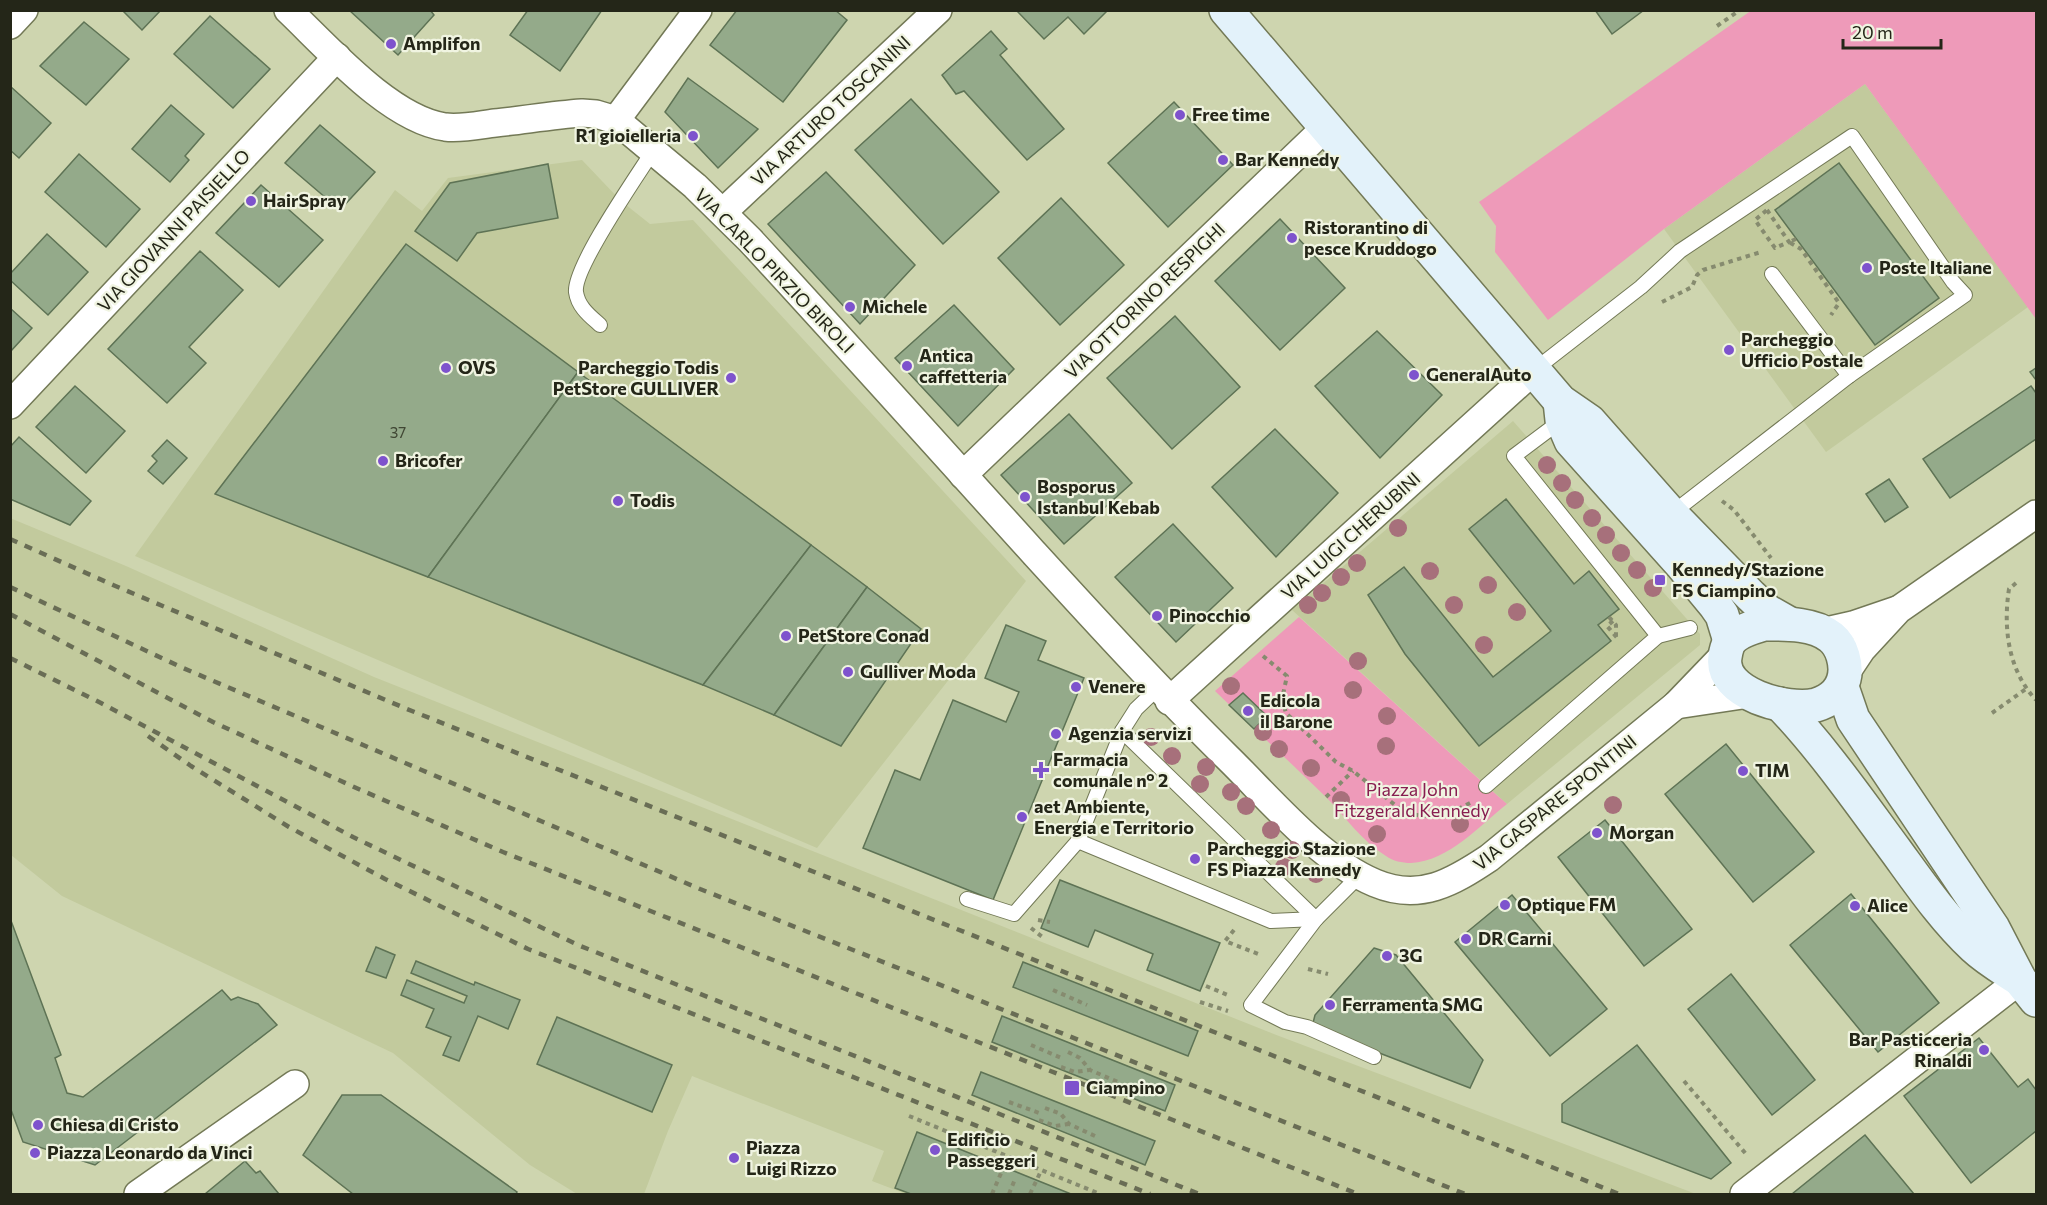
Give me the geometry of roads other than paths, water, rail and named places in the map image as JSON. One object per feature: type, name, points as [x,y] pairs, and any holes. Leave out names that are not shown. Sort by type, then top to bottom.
[{"type":"street","points":[[10,25],[24,10]]},
{"type":"street","name":"VIA CARLO PIRZIO BIROLI","points":[[288,10],[373,89],[400,110],[418,119],[445,127],[468,127],[582,113],[596,114],[616,120],[723,212],[1163,694]]},
{"type":"street","points":[[616,120],[698,10]]},
{"type":"street","name":"VIA ARTURO TOSCANINI","points":[[723,212],[938,10]]},
{"type":"street","points":[[1226,10],[1533,371],[1561,410],[1589,421],[1660,521],[1722,615],[1728,647],[1726,670],[1736,686],[1749,694],[1780,704],[1811,706],[1824,702],[1838,693],[1862,649],[1898,610],[2037,514]]},
{"type":"street","name":"VIA GIOVANNI PAISIELLO","points":[[10,405],[337,57]]},
{"type":"street","name":"VIA OTTORINO RESPIGHI","points":[[963,474],[1326,127]]},
{"type":"street","name":"VIA LUIGI CHERUBINI","points":[[1163,694],[1533,371]]},
{"type":"street","points":[[1660,521],[1767,611],[1790,624]]},
{"type":"street","points":[[1822,632],[1853,625],[1898,610]]},
{"type":"street","points":[[1728,647],[1749,629],[1764,624],[1790,624],[1822,632],[1831,637],[1842,651],[1844,680],[1853,719],[1996,933],[2028,990]]},
{"type":"street","name":"VIA GASPARE SPONTINI","points":[[1359,876],[1377,884],[1413,891],[1445,885],[1463,876],[1490,858],[1676,705],[1728,647]]},
{"type":"street","points":[[1163,694],[1306,836],[1359,876]]},
{"type":"street","points":[[1676,705],[1749,694]]},
{"type":"street","points":[[1780,704],[1846,781],[1948,919],[1982,954],[2028,990]]},
{"type":"street","points":[[1744,1194],[2028,990]]},
{"type":"street","points":[[138,1194],[295,1084]]},
{"type":"lane","points":[[1533,371],[1641,287],[1680,251],[1852,136],[1953,282],[1965,295],[1849,376],[1660,521]]},
{"type":"lane","points":[[600,325],[589,316],[579,301],[576,291],[579,275],[621,201],[653,152]]},
{"type":"lane","points":[[1772,274],[1849,376]]},
{"type":"lane","points":[[1561,410],[1514,456],[1658,636]]},
{"type":"lane","points":[[1486,786],[1658,636],[1690,628]]},
{"type":"lane","points":[[967,899],[1014,914],[1078,841],[1122,731],[1136,709],[1163,694]]},
{"type":"lane","points":[[1122,731],[1316,919]]},
{"type":"lane","points":[[1078,841],[1271,921],[1316,919]]},
{"type":"lane","points":[[1359,876],[1316,919],[1251,1005],[1285,1022],[1307,1028],[1374,1057]]},
{"type":"railway","points":[[10,539],[407,709],[1619,1194]]},
{"type":"railway","points":[[10,587],[183,668],[700,889],[1465,1194]]},
{"type":"railway","points":[[10,614],[213,722],[503,852],[1358,1194]]},
{"type":"railway","points":[[10,658],[101,703],[353,837],[578,945],[1199,1194]]},
{"type":"railway","points":[[148,736],[191,766],[289,827],[385,879],[528,949],[1150,1194]]},
{"type":"place","name":"Amplifon","points":[[391,44]]},
{"type":"place","name":"Free time","points":[[1180,115]]},
{"type":"place","name":"R1 gioielleria","points":[[693,136]]},
{"type":"place","name":"Bar Kennedy","points":[[1223,160]]},
{"type":"place","name":"HairSpray","points":[[251,201]]},
{"type":"place","name":"Ristorantino di pesce Kruddogo","points":[[1292,238]]},
{"type":"place","name":"Poste Italiane","points":[[1867,268]]},
{"type":"place","name":"Michele","points":[[850,307]]},
{"type":"place","name":"Parcheggio Ufficio Postale","points":[[1729,350]]},
{"type":"place","name":"Antica caffetteria","points":[[907,366]]},
{"type":"place","name":"OVS","points":[[446,368]]},
{"type":"place","name":"GeneralAuto","points":[[1414,375]]},
{"type":"place","name":"Parcheggio Todis PetStore GULLIVER","points":[[731,378]]},
{"type":"place","name":"Bricofer","points":[[383,461]]},
{"type":"place","name":"Bosporus Istanbul Kebab","points":[[1025,497]]},
{"type":"place","name":"Todis","points":[[618,501]]},
{"type":"place","name":"Kennedy/Stazione FS Ciampino","points":[[1660,580]]},
{"type":"place","name":"Pinocchio","points":[[1157,616]]},
{"type":"place","name":"PetStore Conad","points":[[786,636]]},
{"type":"place","name":"Gulliver Moda","points":[[848,672]]},
{"type":"place","name":"Venere","points":[[1076,687]]},
{"type":"place","name":"Edicola il Barone","points":[[1248,711]]},
{"type":"place","name":"Agenzia servizi","points":[[1056,734]]},
{"type":"place","name":"Farmacia comunale nº 2","points":[[1041,770]]},
{"type":"place","name":"TIM","points":[[1743,771]]},
{"type":"place","name":"aet Ambiente, Energia e Territorio","points":[[1022,817]]},
{"type":"place","name":"Morgan","points":[[1597,833]]},
{"type":"place","name":"Parcheggio Stazione FS Piazza Kennedy","points":[[1195,859]]},
{"type":"place","name":"Optique FM","points":[[1505,905]]},
{"type":"place","name":"Alice","points":[[1855,906]]},
{"type":"place","name":"DR Carni","points":[[1466,939]]},
{"type":"place","name":"3G","points":[[1387,956]]},
{"type":"place","name":"Ferramenta SMG","points":[[1330,1005]]},
{"type":"place","name":"Bar Pasticceria Rinaldi","points":[[1984,1050]]},
{"type":"place","name":"Ciampino","points":[[1072,1088]]},
{"type":"place","name":"Chiesa di Cristo","points":[[38,1125]]},
{"type":"place","name":"Edificio Passeggeri","points":[[935,1150]]},
{"type":"place","name":"Piazza Leonardo da Vinci","points":[[35,1153]]},
{"type":"place","name":"Piazza Luigi Rizzo","points":[[734,1158]]},
{"type":"park label","name":"Piazza John Fitzgerald Kennedy","points":[[1412,800]]}]
